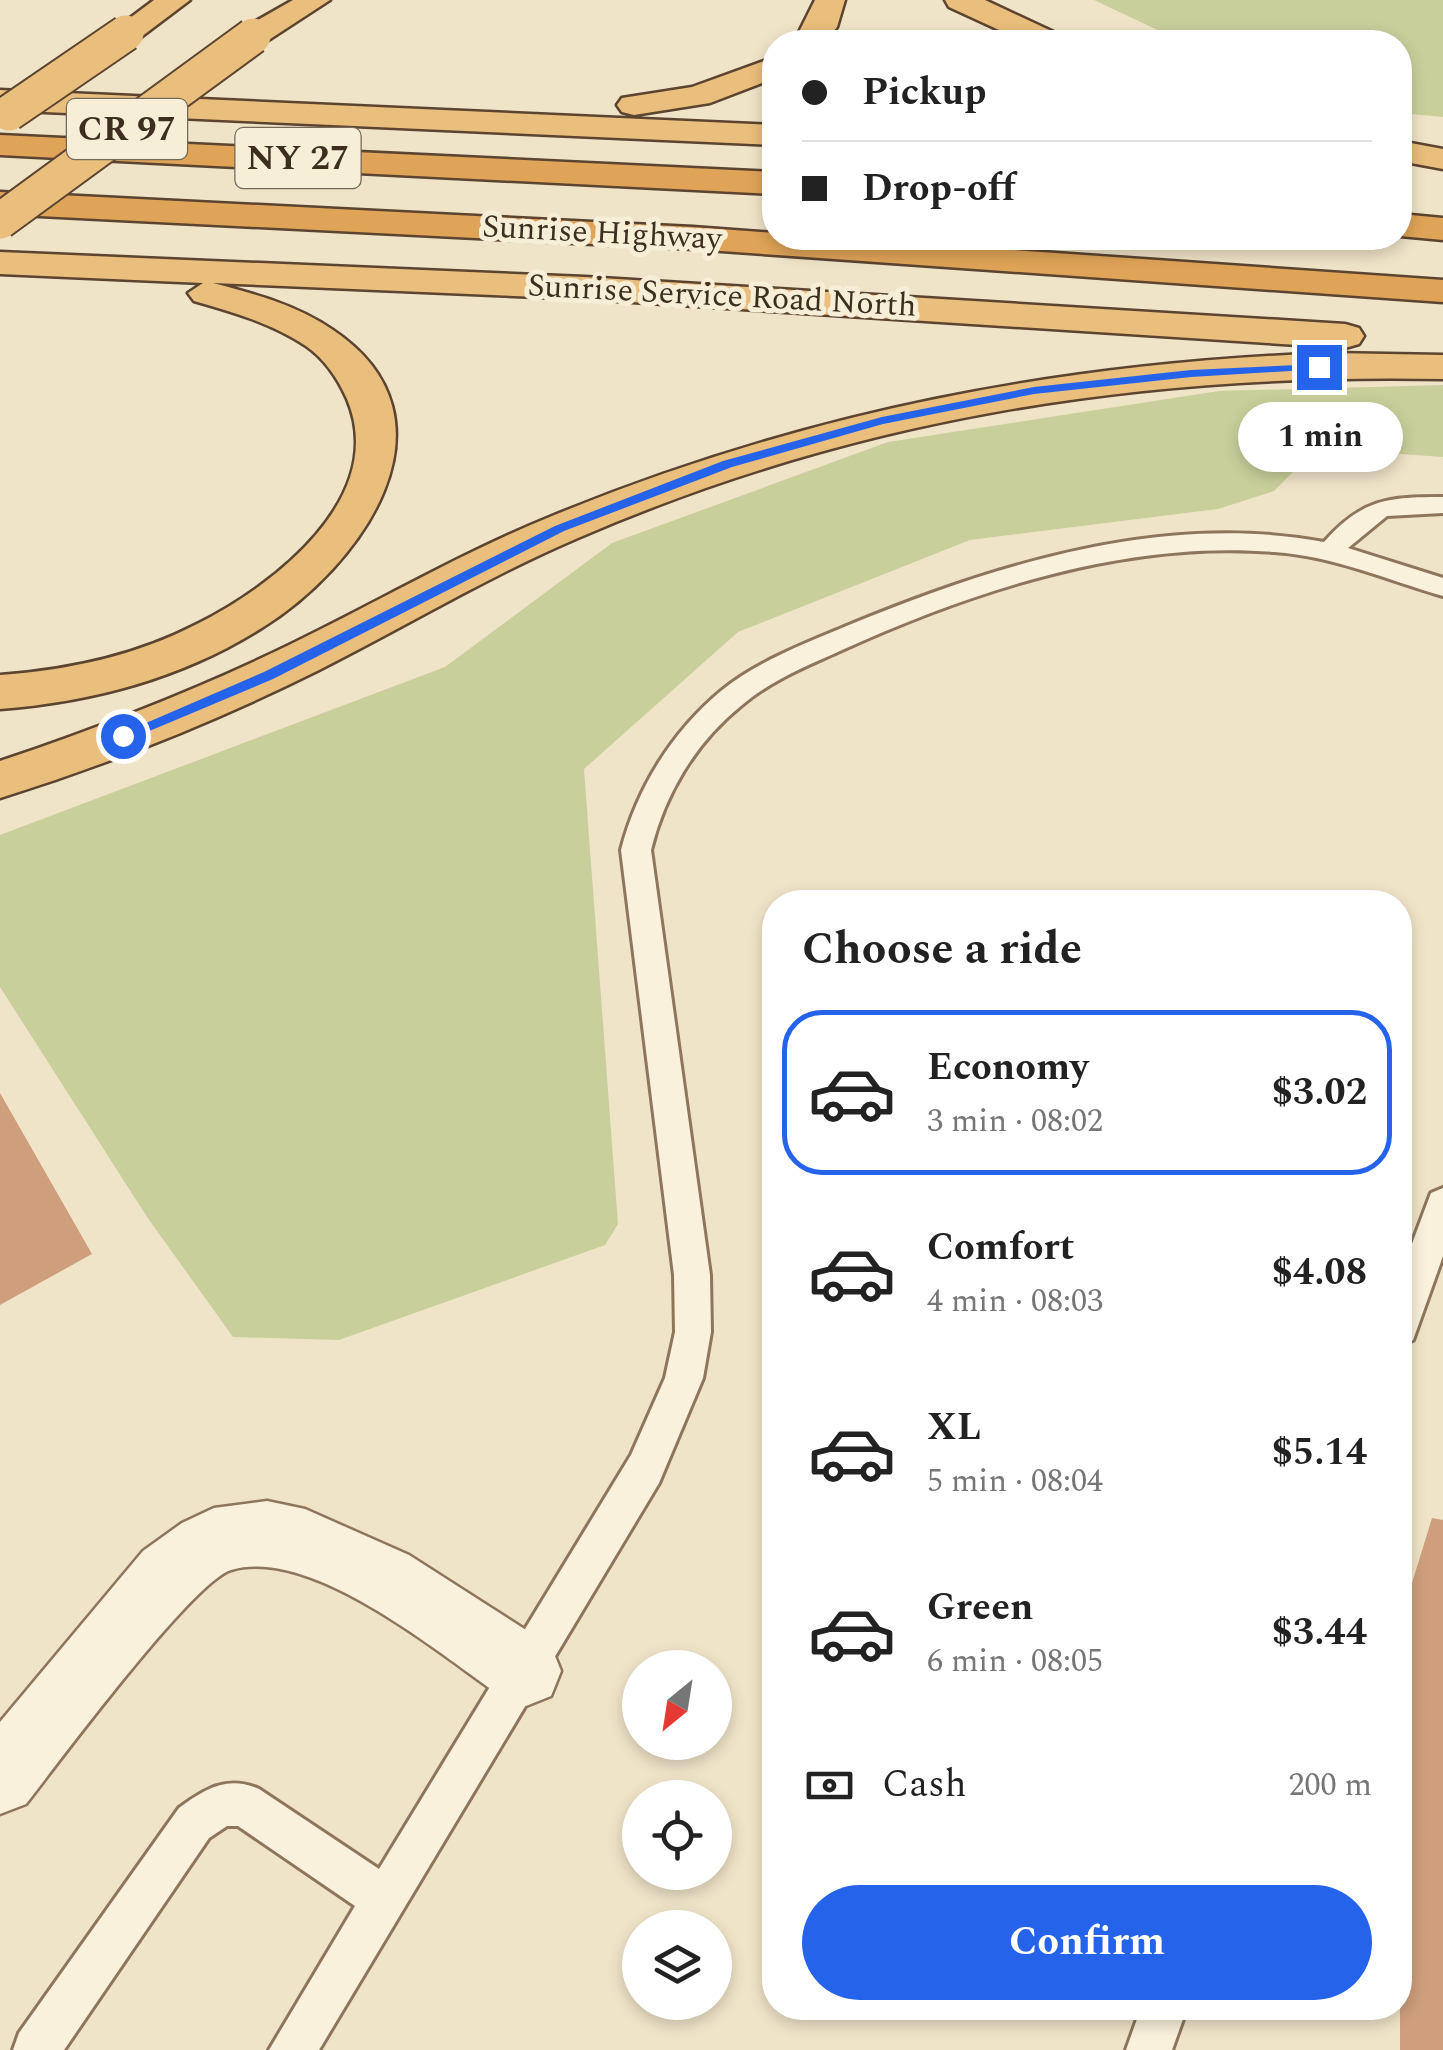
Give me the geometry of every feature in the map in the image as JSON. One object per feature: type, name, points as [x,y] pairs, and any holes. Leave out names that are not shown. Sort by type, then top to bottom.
[{"type":"highway","points":[[116,30],[148,0]]},
{"type":"highway","name":"CR 97","points":[[2,114],[116,30],[175,0]]},
{"type":"highway","name":"CR 97","points":[[0,222],[303,0]]},
{"type":"highway","points":[[254,36],[315,0]]},
{"type":"highway","points":[[819,30],[830,0]]},
{"type":"highway","points":[[960,0],[1023,30]]},
{"type":"highway","points":[[349,113],[664,102],[733,86],[762,74]]},
{"type":"highway","points":[[2,114],[86,103],[762,134]]},
{"type":"highway","name":"Sunrise Highway","points":[[2,114],[762,182]]},
{"type":"highway","points":[[1412,153],[1443,159]]},
{"type":"highway","points":[[1412,178],[1443,180]]},
{"type":"highway","name":"Sunrise Highway","points":[[0,203],[762,242]]},
{"type":"highway","points":[[1412,226],[1443,228]]},
{"type":"highway","name":"Sunrise Highway","points":[[870,250],[1443,291]]},
{"type":"highway","points":[[0,267],[206,292],[236,298],[297,322],[347,360],[366,383],[379,440],[363,498],[343,532],[314,564],[251,614],[187,648],[133,668],[78,682],[0,692]]},
{"type":"highway","name":"Sunrise Service Road North","points":[[0,267],[604,289],[1443,343]]},
{"type":"highway","points":[[0,780],[158,723],[268,676],[594,514],[728,464],[812,440],[996,398],[1114,381],[1280,368],[1443,367]]},
{"type":"street","points":[[0,1778],[167,1575],[197,1552],[231,1536],[267,1534],[342,1558],[526,1671]]},
{"type":"lane","points":[[1330,552],[1357,520],[1370,511],[1443,505]]},
{"type":"lane","points":[[292,2050],[526,1671],[667,1424],[684,1378],[693,1332],[688,1238],[636,872],[638,840],[648,806],[689,744],[723,706],[793,661],[932,603],[1016,576],[1116,553],[1201,543],[1254,542],[1330,552],[1443,587]]},
{"type":"lane","points":[[1412,1293],[1443,1204]]},
{"type":"lane","points":[[36,2050],[194,1823],[220,1805],[244,1804],[384,1898]]},
{"type":"lane","points":[[1150,2050],[1160,2020]]},
{"type":"green space","points":[[1094,0],[1443,0],[1443,117],[1412,114],[1412,30],[1158,30]]},
{"type":"green space","points":[[1443,385],[1443,457],[1317,448],[1274,491],[1218,509],[970,540],[738,632],[584,769],[618,1224],[605,1245],[339,1340],[233,1337],[147,1217],[0,987],[0,835],[445,667],[612,543],[888,442],[1219,391]]},
{"type":"building","points":[[0,1093],[92,1254],[0,1305]]},
{"type":"building","points":[[1432,1518],[1443,1520],[1443,2050],[1400,2050],[1400,2020],[1412,2020],[1412,1583]]},
{"type":"route","points":[[123,736],[268,676],[560,528],[728,464],[882,421],[1034,391],[1191,374],[1319,367]]}]
